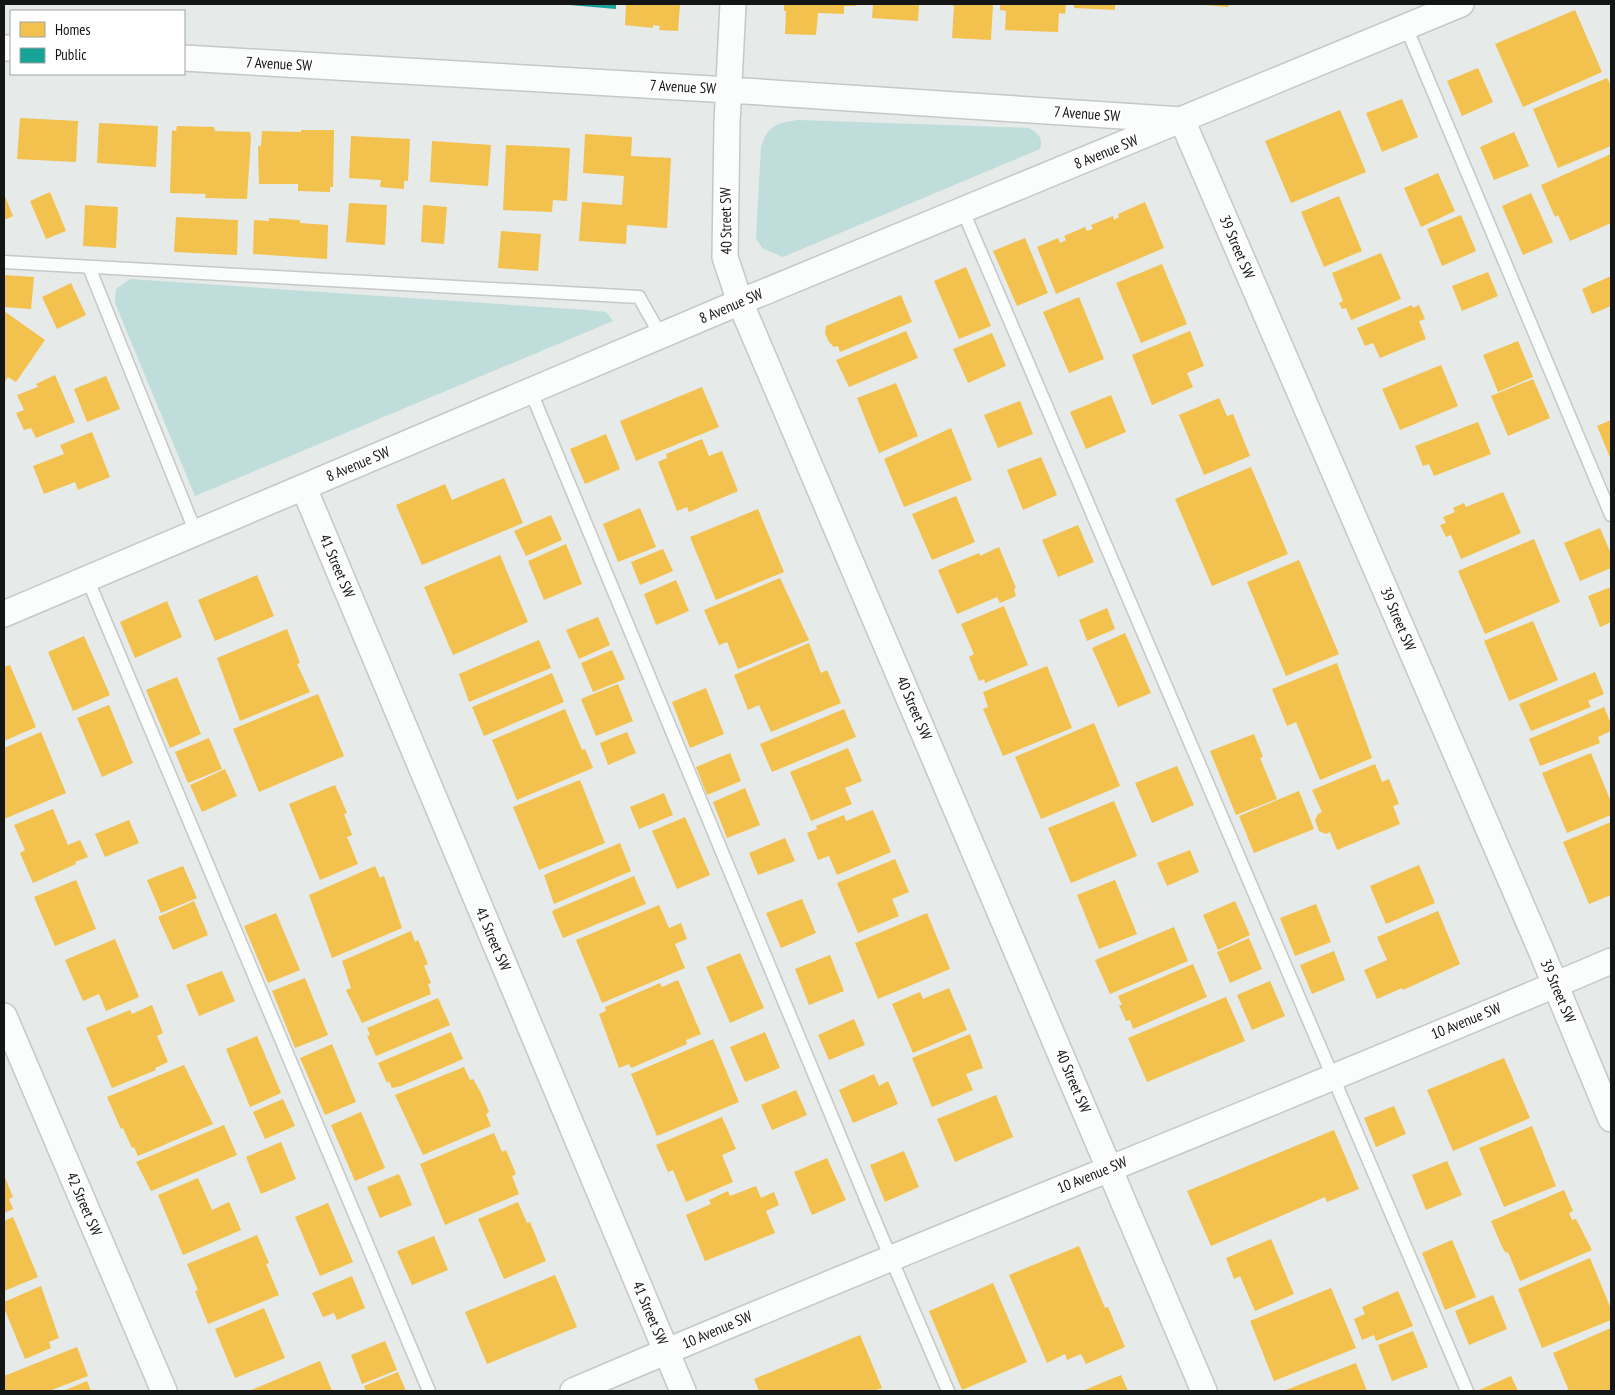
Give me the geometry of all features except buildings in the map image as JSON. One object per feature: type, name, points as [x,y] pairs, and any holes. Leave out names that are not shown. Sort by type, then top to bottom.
[{"type":"street","name":"40 Street SW","points":[[733,4],[725,257],[740,302],[1204,1391]]},
{"type":"street","name":"8 Avenue SW","points":[[6,607],[87,578],[196,533],[740,302],[1461,4]]},
{"type":"street","name":"7 Avenue SW","points":[[185,58],[729,90],[1182,120]]},
{"type":"street","name":"39 Street SW","points":[[1182,120],[1556,985],[1611,1119]]},
{"type":"street","name":"41 Street SW","points":[[304,488],[683,1391]]},
{"type":"street","name":"10 Avenue SW","points":[[572,1391],[890,1257],[1611,961]]},
{"type":"street","name":"42 Street SW","points":[[4,1016],[164,1391]]},
{"type":"lane","points":[[1406,27],[1611,515]]},
{"type":"lane","points":[[963,211],[1467,1391]]},
{"type":"lane","points":[[4,262],[639,297],[661,336]]},
{"type":"lane","points":[[89,267],[196,533]]},
{"type":"lane","points":[[531,392],[890,1257],[948,1391]]},
{"type":"lane","points":[[87,578],[429,1391]]},
{"type":"shaded area","points":[[798,120],[1029,128],[1039,137],[1041,145],[1040,149],[783,257],[762,248],[756,238],[761,147],[767,134],[774,126]]},
{"type":"shaded area","points":[[130,279],[587,310],[606,312],[613,321],[195,496],[115,303],[116,289]]}]
